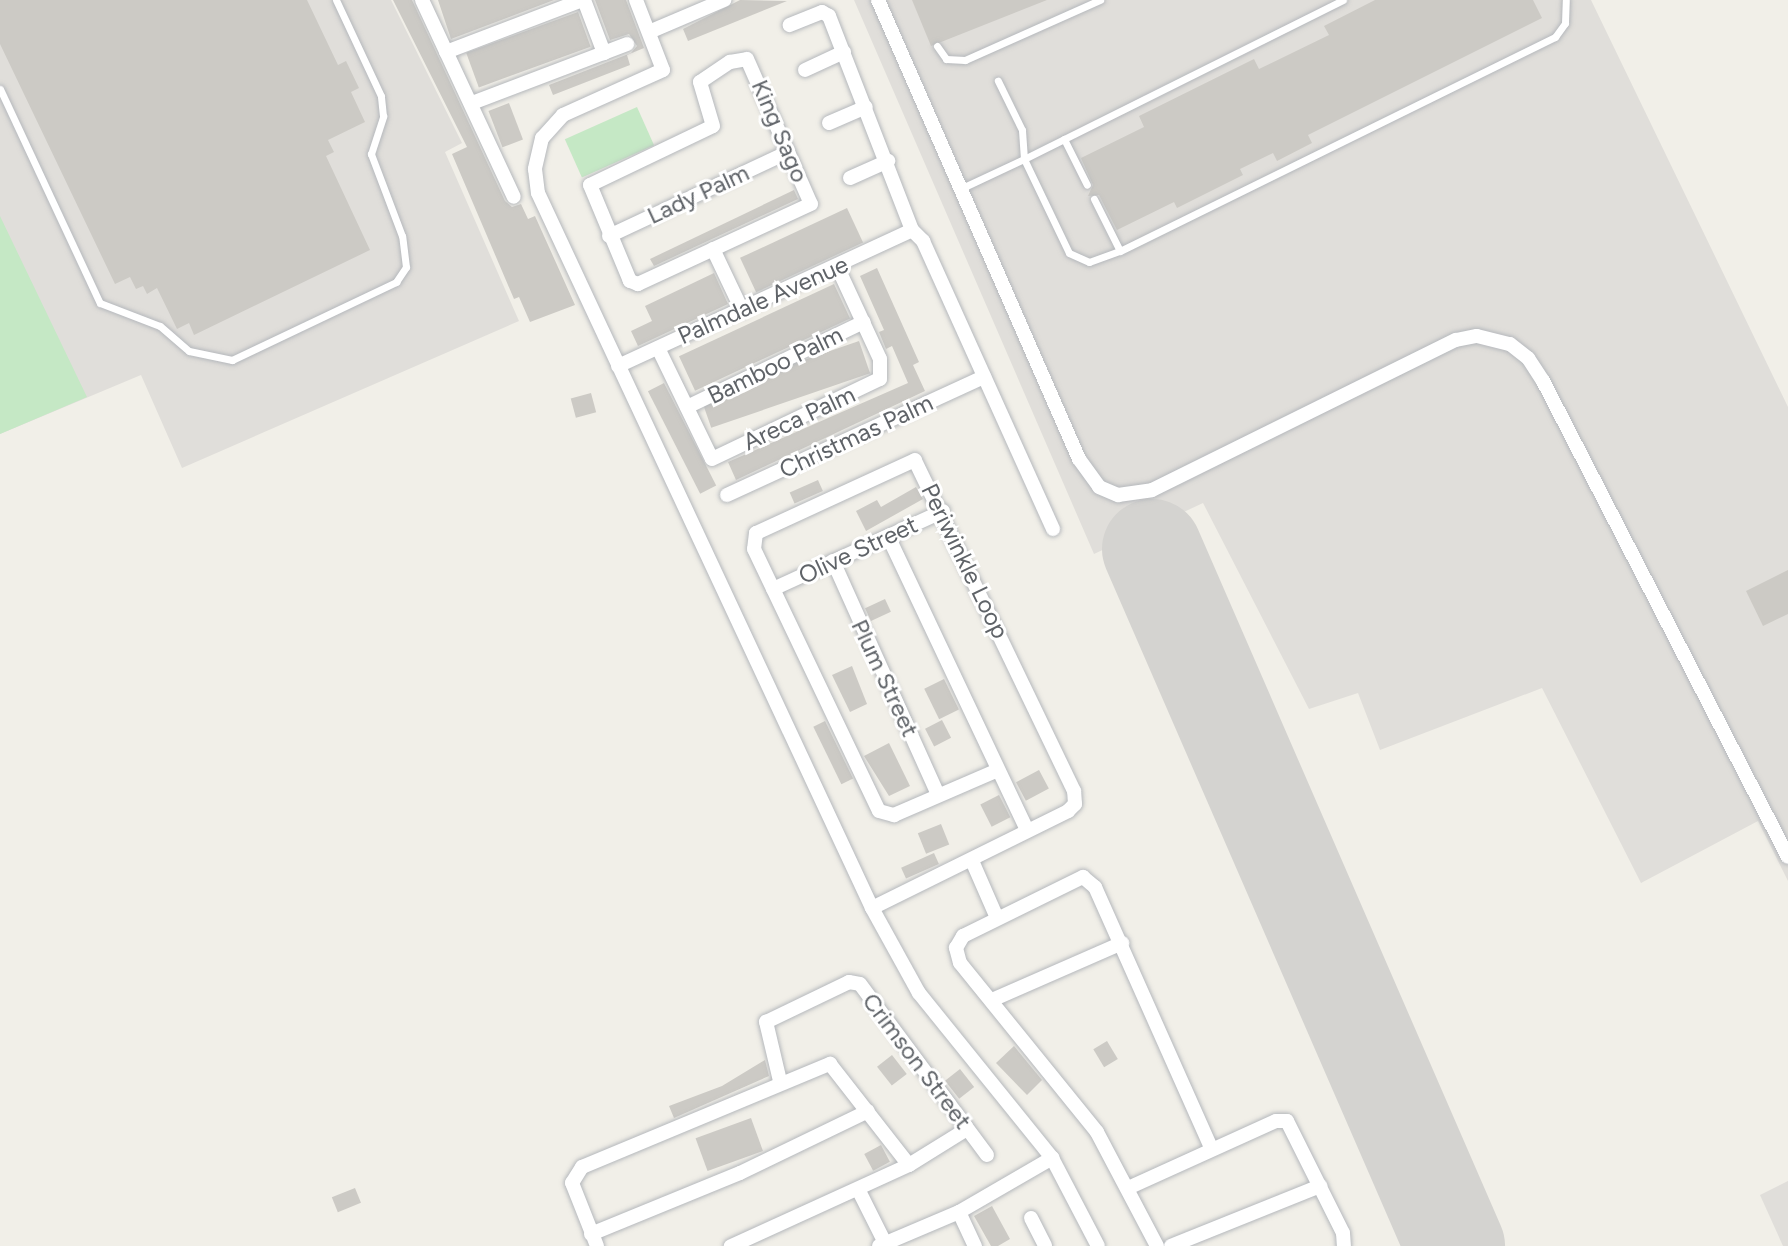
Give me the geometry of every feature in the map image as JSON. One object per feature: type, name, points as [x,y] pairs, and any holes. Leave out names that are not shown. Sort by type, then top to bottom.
[{"type":"street","points":[[446,52],[583,0],[604,53]]},
{"type":"street","points":[[636,0],[663,70],[563,115],[542,138],[535,169],[538,193],[872,908],[919,993],[1052,1158],[1098,1246]]},
{"type":"street","points":[[878,0],[1079,459],[1099,487],[1118,495],[1152,490],[1456,340],[1489,337],[1520,350],[1543,381],[1788,857]]},
{"type":"street","points":[[425,1],[514,197]]},
{"type":"street","points":[[649,32],[713,2]]},
{"type":"street","points":[[789,25],[822,12],[829,16],[888,161],[910,232],[923,241],[1053,529]]},
{"type":"street","points":[[472,103],[627,44]]},
{"type":"street","points":[[805,70],[844,52]]},
{"type":"street","name":"King Sago","points":[[609,236],[590,185],[713,126],[700,82],[730,62],[747,59],[811,204],[713,249]]},
{"type":"street","points":[[829,123],[866,107]]},
{"type":"street","name":"Lady Palm","points":[[609,236],[788,152]]},
{"type":"street","points":[[850,178],[888,161]]},
{"type":"street","name":"Palmdale Avenue","points":[[618,366],[910,232]]},
{"type":"street","points":[[609,236],[625,274],[638,284],[713,249],[742,310]]},
{"type":"street","points":[[837,266],[864,322]]},
{"type":"street","name":"Areca Palm","points":[[687,407],[712,459],[880,379],[884,373],[864,322]]},
{"type":"street","name":"Bamboo Palm","points":[[687,407],[864,322]]},
{"type":"street","points":[[658,348],[687,407]]},
{"type":"street","name":"Christmas Palm","points":[[727,495],[984,377]]},
{"type":"street","name":"Periwinkle Loop","points":[[938,795],[885,816],[754,549],[756,533],[910,461],[919,465],[943,511],[1074,791],[1075,804],[1027,830]]},
{"type":"street","name":"Olive Street","points":[[773,589],[943,511]]},
{"type":"street","points":[[872,908],[973,863],[1027,830],[888,536]]},
{"type":"street","name":"Plum Street","points":[[833,561],[938,795]]},
{"type":"street","points":[[938,795],[998,770]]},
{"type":"street","points":[[973,863],[997,918]]},
{"type":"street","points":[[1157,1246],[1097,1132],[994,999],[960,963],[956,948],[963,936],[1083,877],[1095,887],[1211,1148]]},
{"type":"street","points":[[994,999],[1122,943]]},
{"type":"street","name":"Crimson Street","points":[[780,1081],[766,1022],[849,982],[860,984],[987,1155]]},
{"type":"street","points":[[868,1111],[594,1240],[572,1183],[582,1167],[703,1120],[780,1081],[830,1064],[868,1111],[909,1165]]},
{"type":"street","points":[[1128,1188],[1211,1148],[1287,1121],[1320,1186],[1344,1246]]},
{"type":"street","points":[[731,1246],[859,1191],[967,1129]]},
{"type":"street","points":[[859,1191],[882,1245],[959,1212],[1052,1158]]},
{"type":"street","points":[[1171,1246],[1320,1186]]},
{"type":"street","points":[[959,1212],[975,1246]]},
{"type":"street","points":[[1031,1218],[1045,1246]]},
{"type":"lane","points":[[0,89],[100,303],[160,326],[189,351],[232,360],[396,282],[406,267],[402,236],[371,154],[383,116],[381,96],[336,0]]},
{"type":"lane","points":[[937,46],[946,59],[965,60],[1100,0]]},
{"type":"lane","points":[[962,188],[1343,0]]},
{"type":"lane","points":[[998,81],[1022,130],[1024,159],[1075,258],[1089,262],[1120,251],[1555,37],[1565,23],[1566,0]]},
{"type":"lane","points":[[1064,139],[1087,185]]},
{"type":"lane","points":[[1094,199],[1120,251]]},
{"type":"shaded area","points":[[0,0],[391,0],[462,143],[445,152],[519,321],[182,468],[141,375],[0,434]]},
{"type":"shaded area","points":[[854,0],[1591,0],[1788,407],[1788,881],[1758,821],[1641,883],[1542,688],[1380,750],[1358,693],[1309,709],[1203,503],[1094,554]]},
{"type":"shaded area","points":[[1788,1181],[1788,1246],[1783,1246],[1760,1195]]},
{"type":"green space","points":[[637,107],[654,145],[582,178],[565,139]]},
{"type":"green space","points":[[0,216],[87,397],[0,434]]},
{"type":"building","points":[[0,0],[307,0],[338,65],[346,61],[359,88],[351,92],[365,122],[328,140],[334,152],[326,156],[370,250],[194,335],[189,323],[177,329],[157,288],[147,294],[143,286],[136,289],[130,277],[115,284],[0,44]]},
{"type":"building","points":[[393,0],[412,0],[505,201],[512,207],[521,204],[528,219],[535,216],[575,305],[530,322],[519,297],[514,299],[452,154],[467,147]]},
{"type":"building","points":[[438,0],[554,0],[451,39]]},
{"type":"building","points":[[595,0],[626,0],[644,48],[627,55],[630,65],[553,95],[549,85],[631,53],[637,46],[629,34],[610,40]]},
{"type":"building","points":[[740,0],[787,1],[688,41],[683,29]]},
{"type":"building","points":[[912,0],[1047,0],[931,46]]},
{"type":"building","points":[[1375,0],[1533,0],[1542,18],[1308,135],[1312,143],[1277,161],[1273,153],[1240,169],[1243,175],[1177,208],[1174,202],[1117,230],[1099,195],[1088,196],[1093,185],[1081,158],[1144,127],[1139,116],[1254,59],[1259,69],[1329,35],[1324,26]]},
{"type":"building","points":[[578,12],[591,47],[479,87],[466,53]]},
{"type":"building","points":[[509,103],[523,139],[502,147],[488,111]]},
{"type":"building","points":[[794,190],[798,199],[654,266],[650,259]]},
{"type":"building","points":[[847,208],[863,242],[756,292],[740,258]]},
{"type":"building","points":[[877,268],[919,362],[913,365],[925,391],[736,480],[728,462],[908,383],[892,346],[886,349],[879,332],[884,330],[860,276]]},
{"type":"building","points":[[714,273],[728,304],[638,346],[631,331],[652,321],[645,306]]},
{"type":"building","points":[[834,284],[850,318],[695,391],[679,356]]},
{"type":"building","points":[[859,341],[870,373],[711,428],[700,396]]},
{"type":"building","points":[[664,383],[716,485],[700,494],[648,391]]},
{"type":"building","points":[[591,393],[596,412],[576,418],[571,398]]},
{"type":"building","points":[[818,480],[823,491],[795,504],[790,493]]},
{"type":"building","points":[[916,487],[923,499],[866,531],[856,511],[877,500],[881,507]]},
{"type":"building","points":[[1788,570],[1788,614],[1763,626],[1746,591]]},
{"type":"building","points":[[885,599],[891,612],[871,621],[865,608]]},
{"type":"building","points":[[852,666],[867,704],[850,712],[832,675]]},
{"type":"building","points":[[944,679],[959,710],[939,719],[924,689]]},
{"type":"building","points":[[942,720],[951,738],[934,746],[925,729]]},
{"type":"building","points":[[825,721],[853,779],[841,784],[813,727]]},
{"type":"building","points":[[889,743],[910,786],[889,796],[864,756]]},
{"type":"building","points":[[1039,770],[1049,789],[1026,801],[1016,782]]},
{"type":"building","points":[[999,795],[1010,817],[992,827],[980,805]]},
{"type":"building","points":[[941,824],[949,844],[926,854],[918,833]]},
{"type":"building","points":[[934,853],[939,864],[906,879],[901,868]]},
{"type":"building","points":[[1107,1041],[1118,1059],[1104,1067],[1093,1049]]},
{"type":"building","points":[[1014,1046],[1042,1080],[1027,1095],[996,1063]]},
{"type":"building","points":[[892,1055],[907,1074],[892,1086],[877,1067]]},
{"type":"building","points":[[765,1060],[769,1076],[674,1118],[669,1106],[722,1086]]},
{"type":"building","points":[[960,1069],[974,1087],[959,1099],[945,1081]]},
{"type":"building","points":[[751,1118],[763,1151],[708,1171],[696,1138]]},
{"type":"building","points":[[881,1145],[890,1162],[873,1171],[864,1154]]},
{"type":"building","points":[[355,1188],[361,1203],[338,1212],[332,1197]]},
{"type":"building","points":[[992,1206],[1010,1239],[998,1246],[991,1246],[974,1216]]},
{"type":"runway","points":[[1152,549],[1455,1246]]}]
